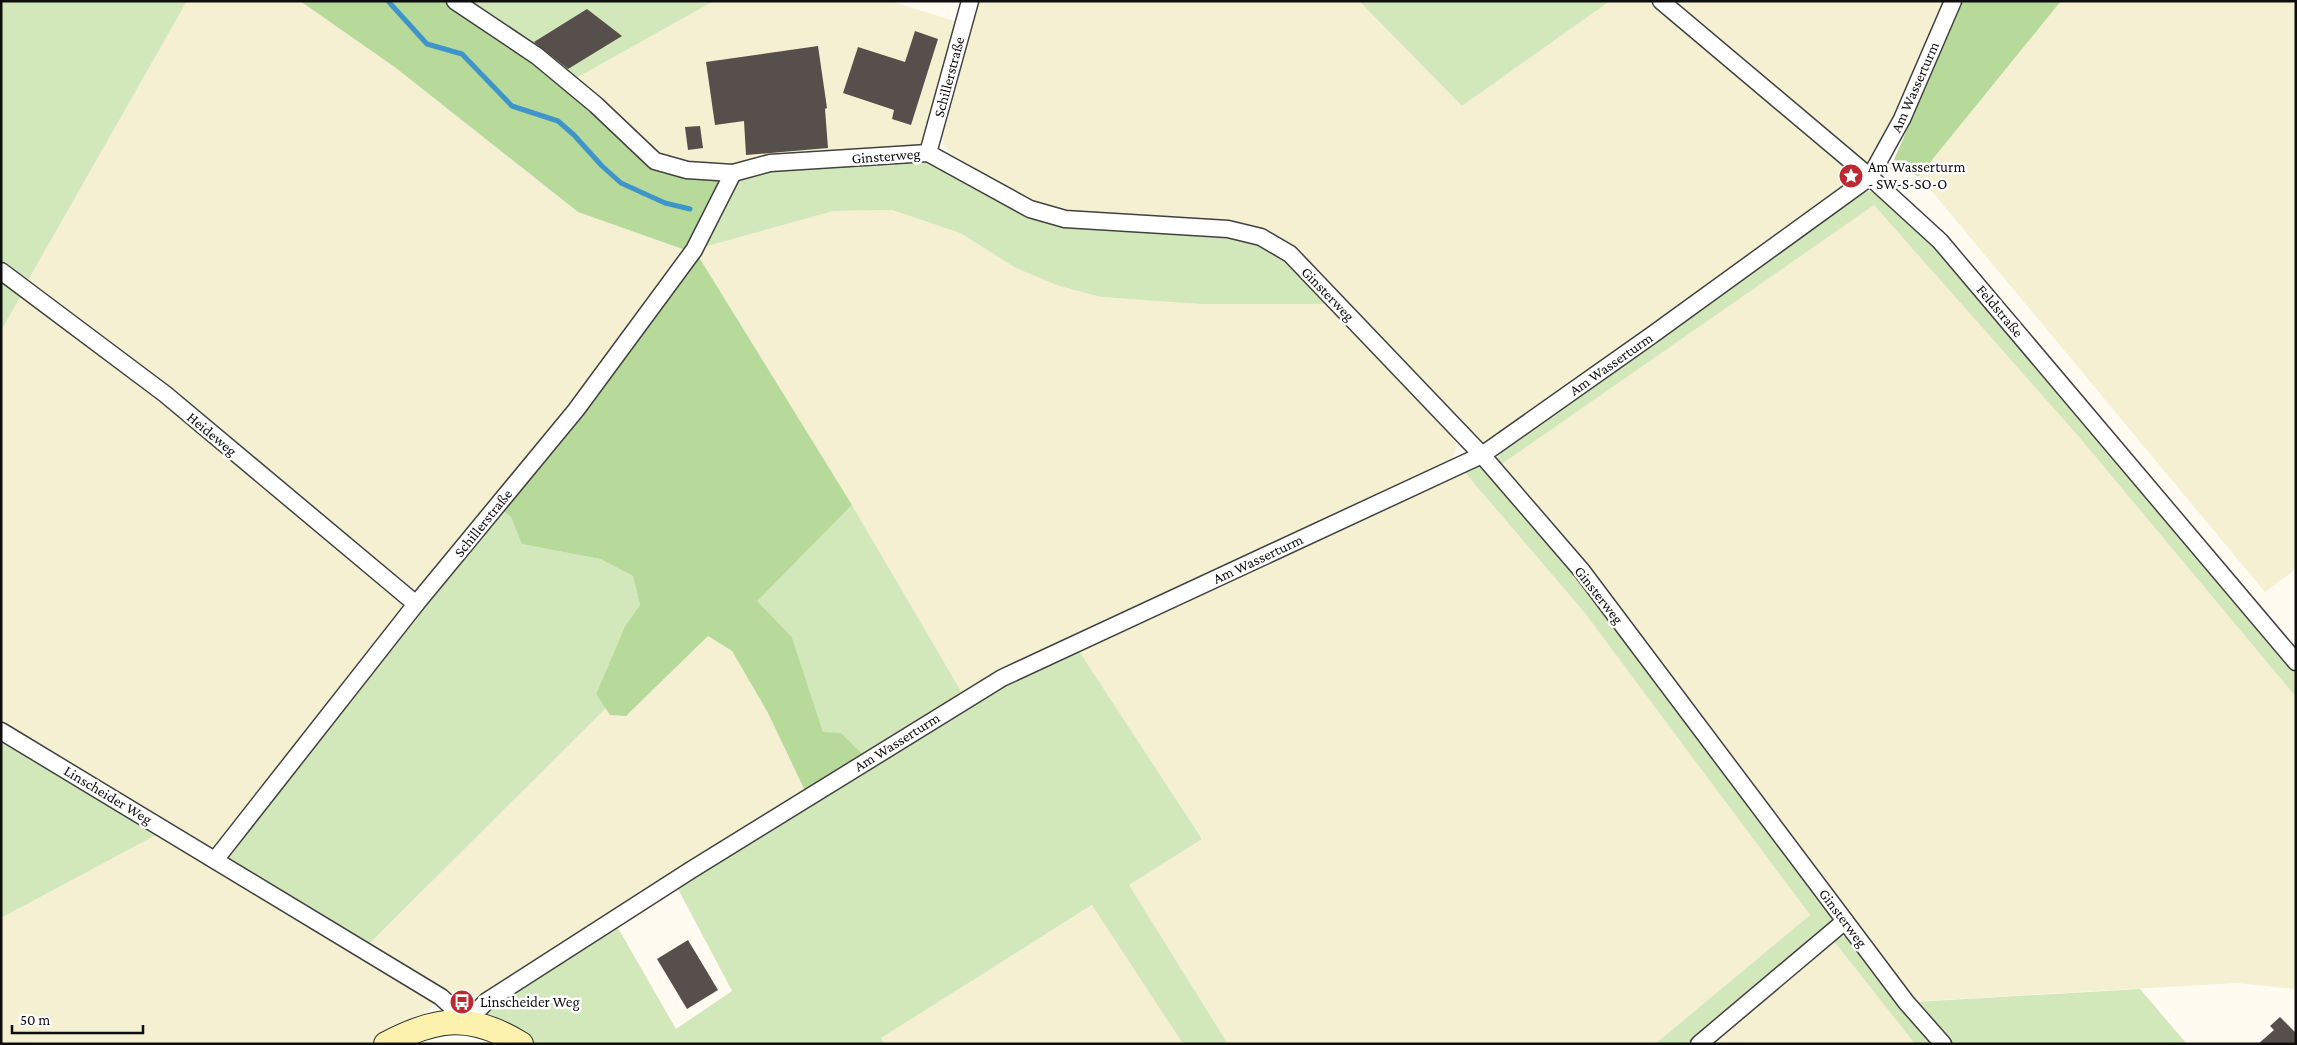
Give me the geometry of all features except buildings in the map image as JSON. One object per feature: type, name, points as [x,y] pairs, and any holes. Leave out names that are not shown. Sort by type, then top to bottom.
[{"type":"main road","points":[[386,1044],[426,1026],[442,1022],[467,1021],[485,1025],[521,1044]]},
{"type":"street","name":"Ginsterweg","points":[[455,1],[537,56],[596,105],[655,161],[687,170],[733,173],[770,163],[928,153],[1030,209],[1065,219],[1228,229],[1261,237],[1290,254],[1482,455],[1582,571],[1906,1002],[1943,1044]]},
{"type":"street","name":"Schillerstraße","points":[[928,153],[970,1]]},
{"type":"street","name":"Feldstraße","points":[[1661,1],[1870,177],[1940,241],[2296,662]]},
{"type":"street","name":"Am Wasserturm","points":[[467,1021],[486,1002],[683,875],[1002,678],[1482,455],[1644,341],[1870,177],[1902,120],[1953,1]]},
{"type":"street","name":"Schillerstraße","points":[[215,860],[416,604],[576,410],[688,258],[733,173]]},
{"type":"street","name":"Heideweg","points":[[1,271],[164,394],[416,604]]},
{"type":"street","name":"Linscheider Weg","points":[[1,731],[441,997],[467,1021]]},
{"type":"street","points":[[1699,1044],[1845,921]]},
{"type":"shaded area","points":[[187,1],[300,1],[396,68],[578,212],[688,251],[571,409],[416,598],[26,284]]},
{"type":"shaded area","points":[[714,1],[890,1],[961,23],[927,150],[735,170],[657,159],[571,81]]},
{"type":"shaded area","points":[[979,1],[1359,1],[1462,106],[1610,1],[1654,1],[1844,163],[1848,170],[1849,178],[1846,187],[1497,438],[1482,443],[1470,438],[1290,249],[1068,214],[1032,202],[952,155],[943,144],[943,135]]},
{"type":"shaded area","points":[[1661,1],[1945,1],[1875,155],[1867,162],[1862,161]]},
{"type":"shaded area","points":[[2061,1],[2296,1],[2296,569],[2265,592],[1919,176]]},
{"type":"shaded area","points":[[1874,204],[2079,437],[2296,697],[2296,989],[2237,983],[1906,1002],[1499,466]]},
{"type":"shaded area","points":[[892,210],[960,233],[1016,268],[1059,286],[1101,297],[1200,304],[1331,304],[1448,430],[1457,446],[1452,460],[965,698],[852,505],[697,254],[700,248],[723,240],[833,211]]},
{"type":"shaded area","points":[[24,290],[411,605],[214,855],[1,726],[1,331]]},
{"type":"shaded area","points":[[1461,468],[1584,612],[1810,915],[1655,1044],[1228,1044],[1129,885],[1202,839],[1077,648]]},
{"type":"shaded area","points":[[708,636],[732,651],[768,713],[806,793],[471,1008],[366,947],[606,708],[610,715],[626,716]]},
{"type":"shaded area","points":[[158,834],[435,1003],[421,1018],[370,1044],[1,1044],[1,918]]},
{"type":"shaded area","points":[[1093,905],[1183,1044],[884,1044],[880,1038]]},
{"type":"shaded area","points":[[1833,940],[1915,1044],[1707,1044]]},
{"type":"green space","points":[[1,1],[187,1],[26,284],[1,267]]},
{"type":"green space","points":[[300,1],[449,1],[535,59],[654,163],[726,177],[688,251],[578,212],[396,68]]},
{"type":"green space","points":[[460,1],[714,1],[571,81]]},
{"type":"green space","points":[[1359,1],[1610,1],[1462,106]]},
{"type":"green space","points":[[1963,1],[2061,1],[1919,176],[1890,169]]},
{"type":"green space","points":[[929,159],[1029,212],[1248,238],[1289,260],[1331,304],[1200,304],[1101,297],[1059,286],[1016,268],[960,233],[892,210],[833,211],[700,248],[737,175],[771,166]]},
{"type":"green space","points":[[1870,191],[1877,194],[1938,246],[2296,672],[2296,697],[2079,437],[1874,205],[1499,466],[1497,459],[1502,450],[1862,192]]},
{"type":"green space","points":[[697,254],[852,505],[757,601],[792,637],[823,732],[841,733],[865,757],[806,793],[768,713],[732,651],[708,636],[626,716],[610,715],[596,694],[625,626],[640,605],[633,576],[600,559],[522,544],[511,517],[498,507]]},
{"type":"green space","points":[[1,274],[24,290],[1,331]]},
{"type":"green space","points":[[1481,465],[1576,572],[1830,907],[1833,919],[1826,930],[1691,1044],[1655,1044],[1810,915],[1584,612],[1461,468]]},
{"type":"green space","points":[[852,505],[965,698],[865,757],[823,732],[792,637],[756,601]]},
{"type":"green space","points":[[498,507],[511,517],[523,544],[600,559],[633,576],[640,605],[625,626],[596,694],[606,708],[366,947],[223,859]]},
{"type":"green space","points":[[1077,648],[1202,839],[1129,885],[1228,1044],[1183,1044],[1092,905],[881,1038],[884,1044],[534,1044],[481,1013],[618,928],[676,1029],[732,991],[678,889],[1005,681]]},
{"type":"green space","points":[[1,741],[158,834],[1,918]]},
{"type":"green space","points":[[1841,936],[1852,938],[1935,1044],[1915,1044],[1833,940]]},
{"type":"green space","points":[[2140,989],[2187,1044],[1953,1044],[1914,1002]]},
{"type":"waterway","points":[[388,1],[427,44],[462,54],[512,106],[558,121],[621,183],[665,203],[690,209]]},
{"type":"place","name":"Am Wasserturm - SW-S-SO-O","points":[[1851,176]]},
{"type":"place","name":"Linscheider Weg","points":[[462,1002]]}]
